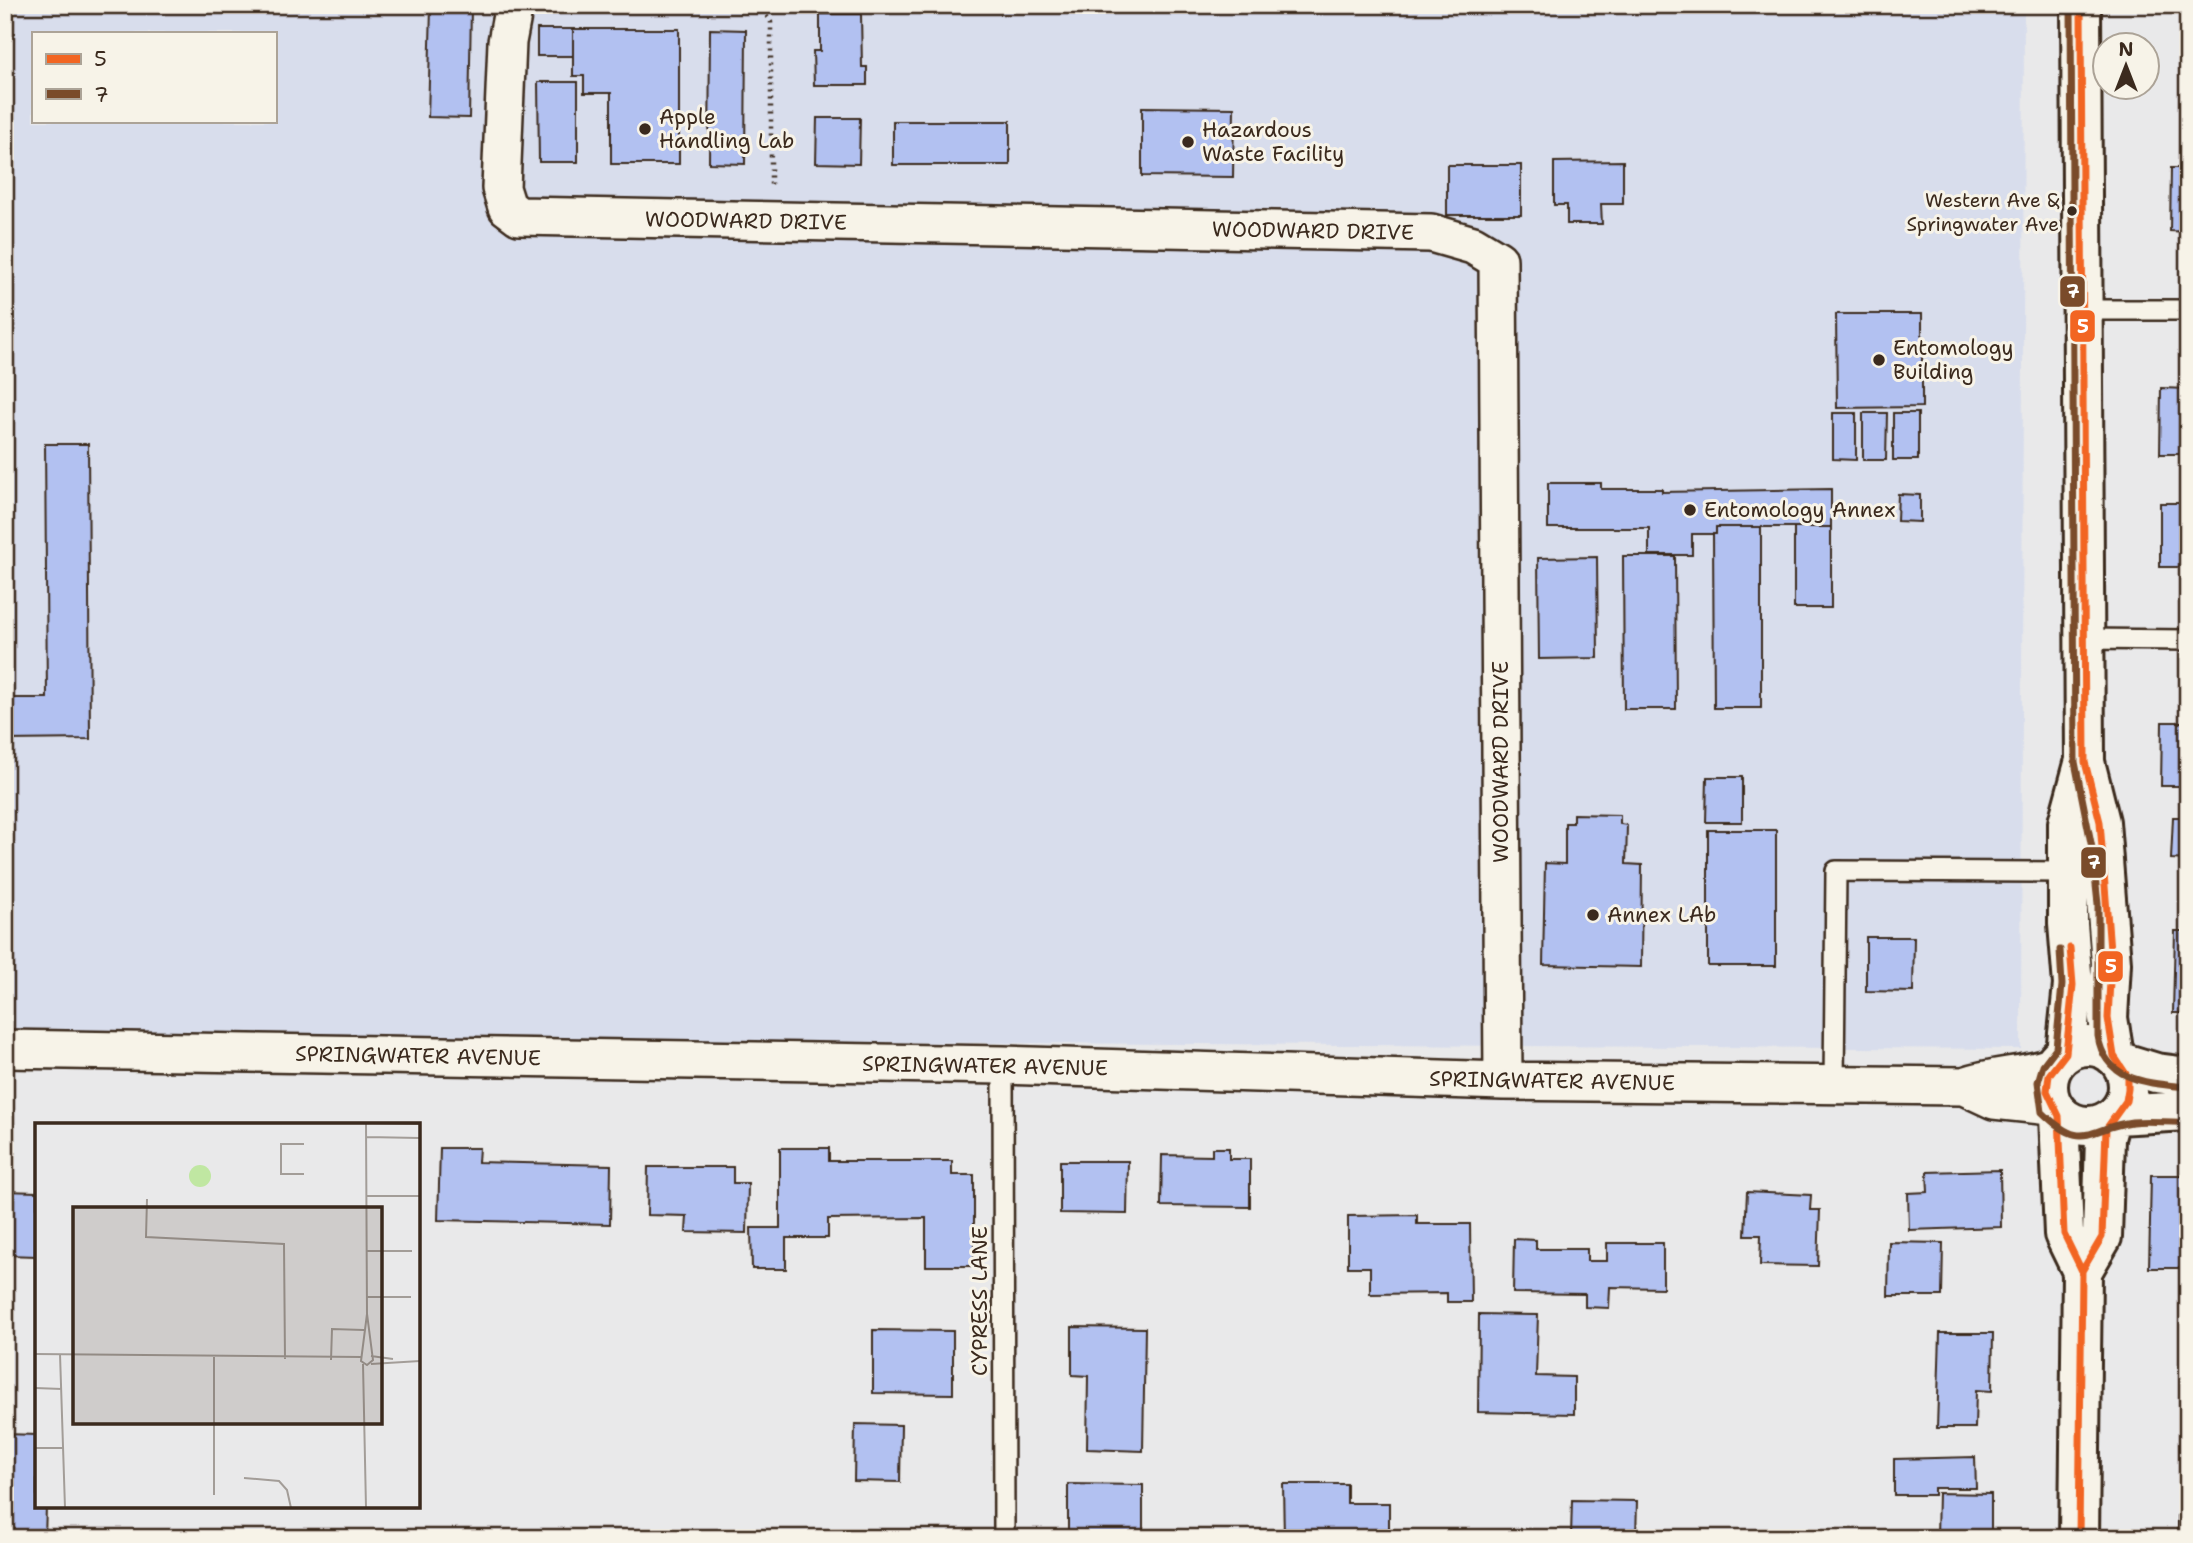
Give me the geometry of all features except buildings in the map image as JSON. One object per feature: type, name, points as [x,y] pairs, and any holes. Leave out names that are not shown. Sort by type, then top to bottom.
[{"type":"main road","points":[[2081,5],[2085,762],[2100,822],[2111,963],[2108,1017],[2117,1059],[2128,1077],[2126,1101],[2113,1118],[2105,1138],[2102,1237],[2082,1271]]},
{"type":"main road","points":[[2079,1538],[2082,1271],[2064,1234],[2055,1111],[2048,1077],[2058,1060],[2073,985],[2067,872],[2068,823],[2085,762]]},
{"type":"main road","points":[[2058,1060],[2092,1047],[2156,1073],[2188,1077]]},
{"type":"main road","points":[[2055,1111],[2074,1124],[2086,1125],[2113,1118],[2188,1111]]},
{"type":"street","name":"WOODWARD DRIVE","points":[[514,5],[507,42],[501,188],[506,207],[519,216],[1431,233],[1473,246],[1498,260],[1503,1081]]},
{"type":"street","name":"SPRINGWATER AVENUE","points":[[5,1049],[1003,1065],[1503,1081],[1964,1086],[1990,1077],[2023,1075],[2058,1060]]},
{"type":"street","name":"SPRINGWATER AVENUE","points":[[1964,1086],[1994,1100],[2055,1111]]},
{"type":"lane","points":[[2082,310],[2188,310]]},
{"type":"lane","points":[[2084,639],[2188,640]]},
{"type":"lane","points":[[1835,1085],[1836,871],[2067,872]]},
{"type":"lane","name":"CYPRESS LANE","points":[[1003,1065],[1004,1538]]},
{"type":"path","points":[[758,5],[771,22],[771,222]]},
{"type":"shaded area","points":[[5,5],[2024,5],[2021,1049],[5,1037]]},
{"type":"transit line","name":"7","points":[[2071,5],[2075,762],[2092,848],[2098,904],[2098,1036],[2109,1063],[2119,1071],[2144,1081],[2187,1087]]},
{"type":"transit line","name":"5","points":[[2081,5],[2085,762],[2100,822],[2111,963],[2108,1018],[2114,1056],[2128,1077],[2126,1101],[2106,1129],[2102,1237],[2082,1271]]},
{"type":"transit line","name":"5","points":[[2070,948],[2073,985],[2066,1053],[2049,1075],[2047,1091],[2059,1116],[2064,1234],[2082,1271],[2079,1538]]},
{"type":"transit line","name":"7","points":[[2060,950],[2062,985],[2056,1048],[2043,1065],[2038,1082],[2042,1112],[2067,1132],[2077,1135],[2132,1122],[2188,1122]]},
{"type":"place","name":"Apple Handling Lab","points":[[645,129]]},
{"type":"place","name":"Hazardous Waste Facility","points":[[1188,142]]},
{"type":"place","name":"Western Ave & Springwater Ave","points":[[2072,211]]},
{"type":"place","name":"Entomology Building","points":[[1879,360]]},
{"type":"place","name":"Entomology Annex","points":[[1690,510]]},
{"type":"place","name":"Annex LAb","points":[[1593,915]]}]
